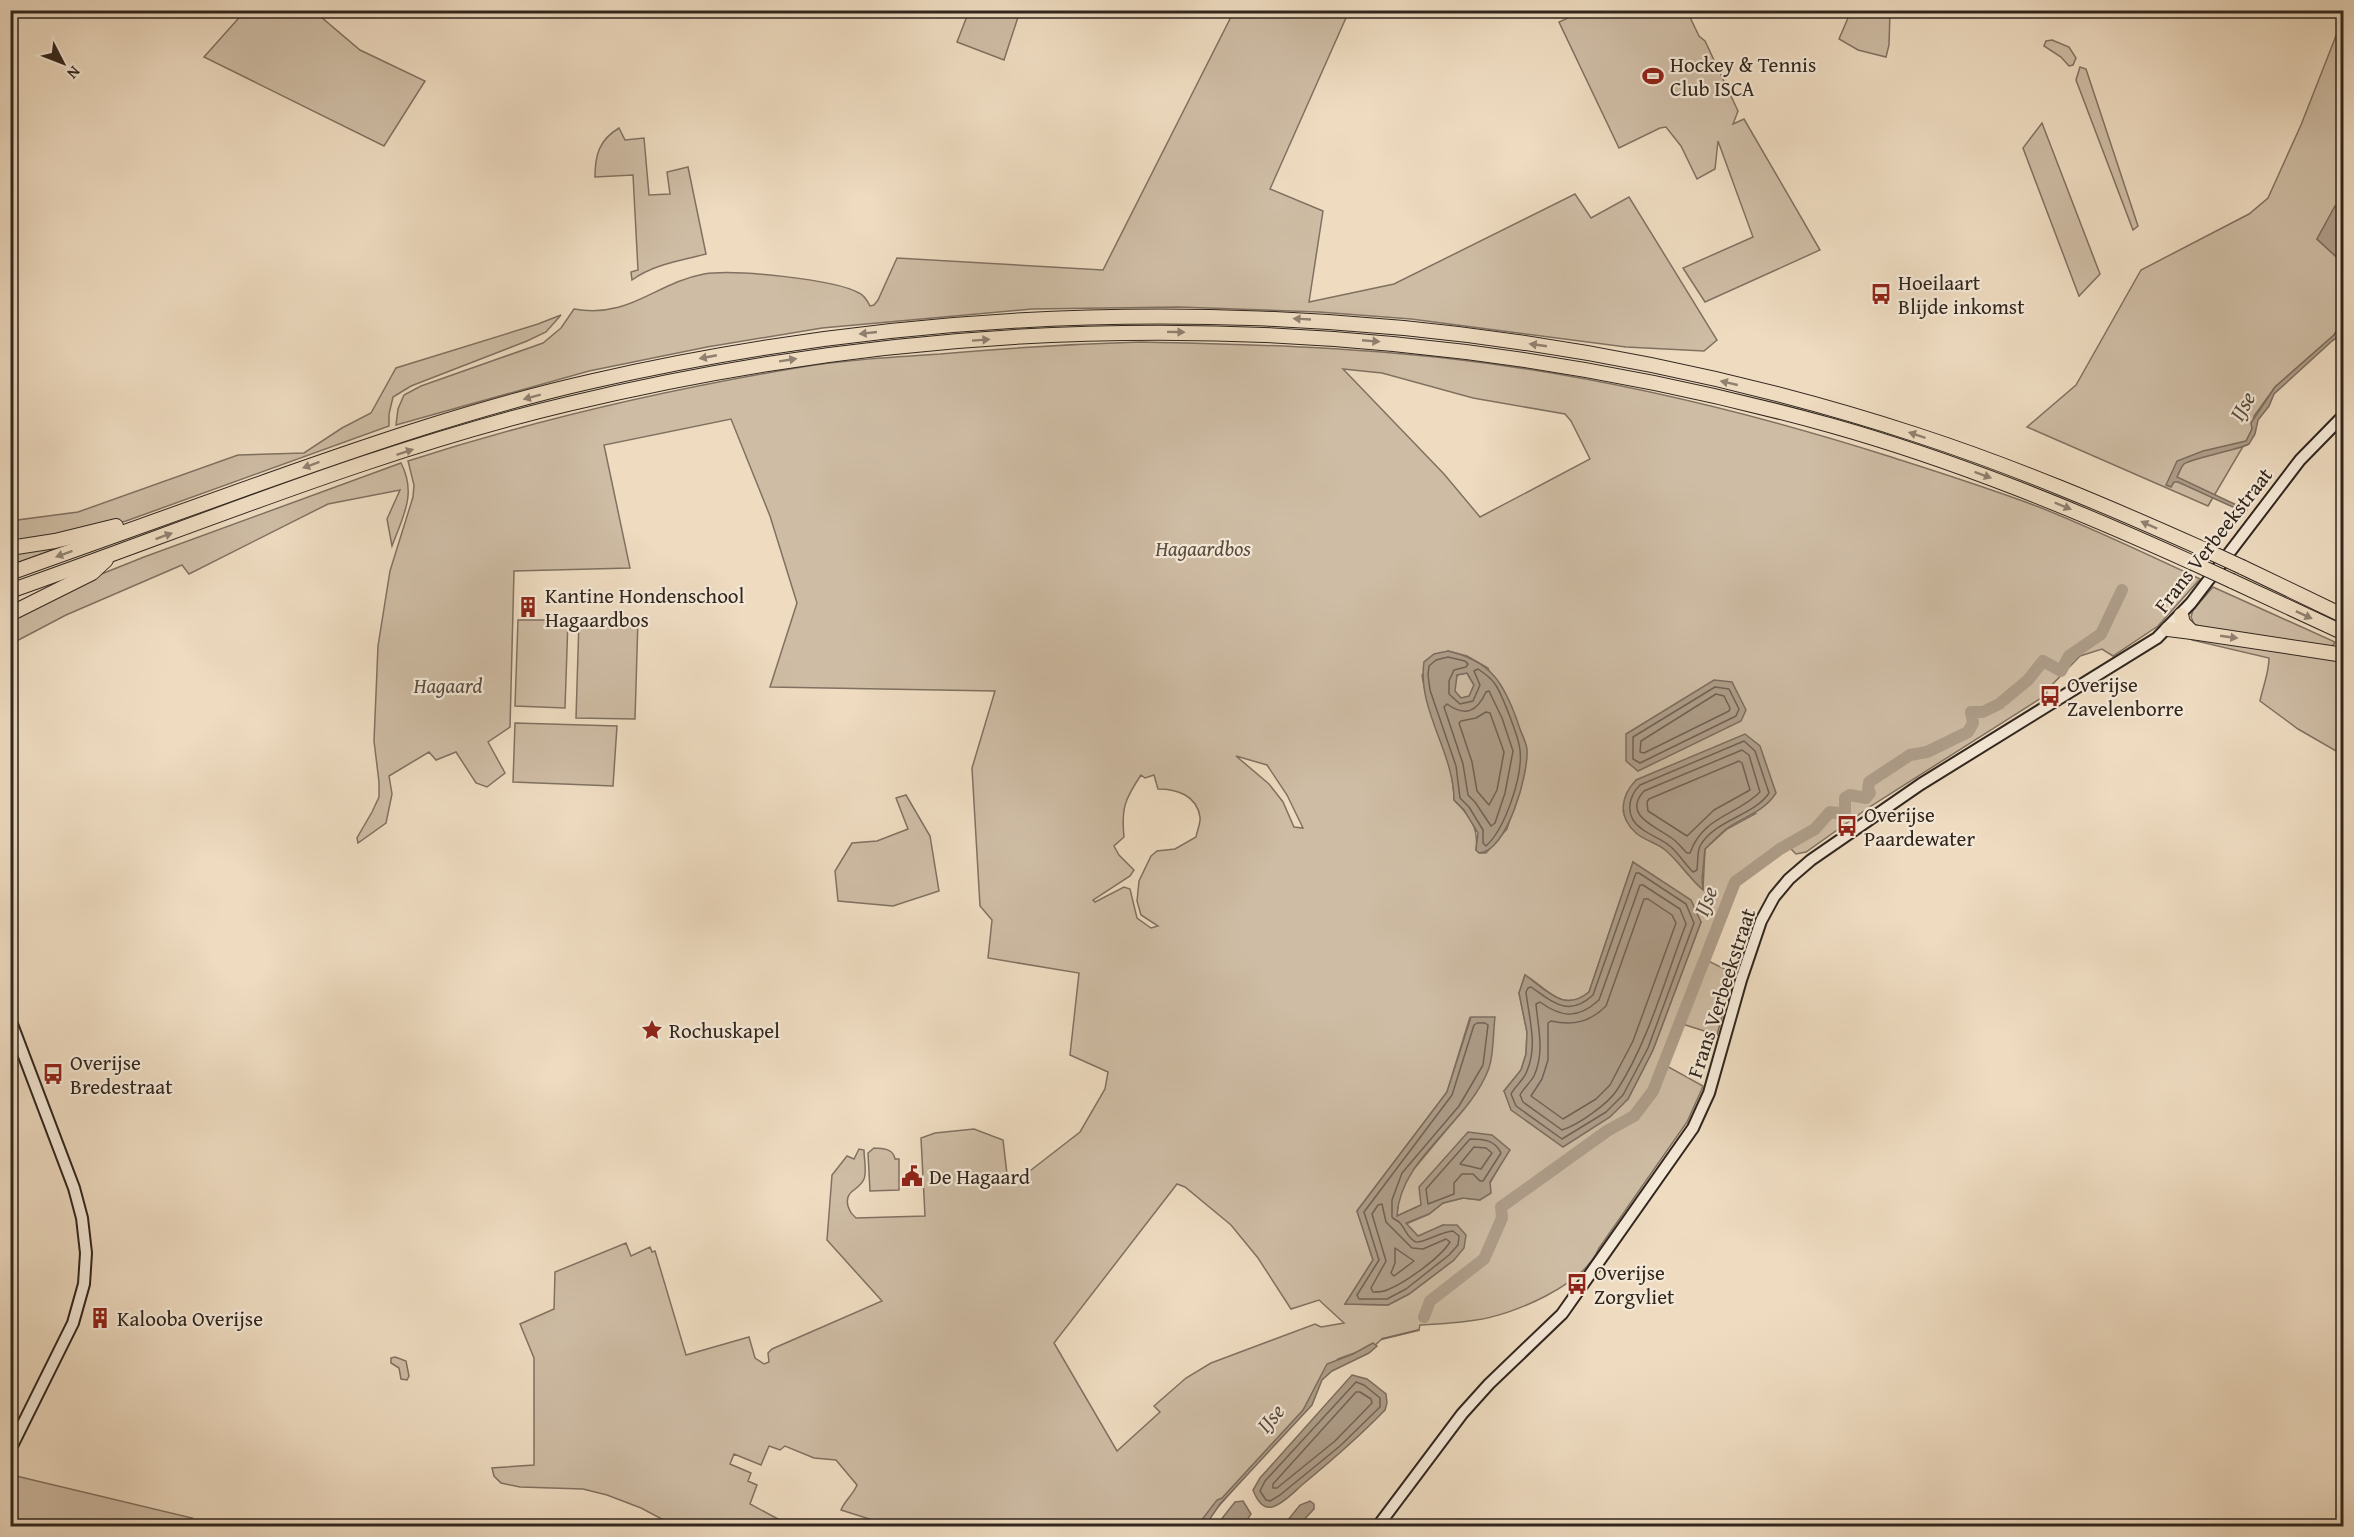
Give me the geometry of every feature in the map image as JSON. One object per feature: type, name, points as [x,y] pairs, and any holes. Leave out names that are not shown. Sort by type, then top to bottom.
[{"type":"highway","points":[[10,573],[366,446],[475,412],[589,382],[738,351],[828,337],[908,328],[1062,317],[1139,315],[1308,320],[1422,330],[1574,351],[1657,366],[1757,389],[1842,412],[1972,454],[2022,473],[2106,506],[2203,549],[2343,616]]},
{"type":"highway","points":[[10,591],[366,464],[566,404],[659,383],[822,355],[1063,334],[1140,332],[1309,336],[1401,344],[1524,360],[1654,382],[1754,405],[1837,428],[2008,484],[2099,520],[2343,633]]},
{"type":"highway","points":[[10,548],[87,535],[136,521],[159,520]]},
{"type":"highway","points":[[10,614],[92,573],[109,556]]},
{"type":"highway","points":[[2181,615],[2183,622],[2192,632]]},
{"type":"highway","points":[[2168,629],[2343,655]]},
{"type":"main road","name":"Frans Verbeekstraat","points":[[1378,1527],[1462,1414],[1489,1384],[1562,1314],[1693,1128],[1709,1093],[1741,980],[1761,921],[1774,897],[1785,883],[1811,860],[1921,783],[2147,646],[2168,629],[2300,460],[2343,415]]},
{"type":"main road","points":[[10,1019],[74,1188],[82,1218],[86,1253],[84,1284],[73,1323],[10,1450]]},
{"type":"green space","points":[[245,11],[314,11],[360,50],[425,81],[384,146],[204,57]]},
{"type":"green space","points":[[969,11],[1020,11],[1004,60],[957,42]]},
{"type":"green space","points":[[1234,11],[1349,11],[1270,189],[1323,211],[1309,302],[1394,284],[1575,194],[1591,218],[1629,197],[1717,340],[1704,351],[1626,347],[1411,319],[1319,312],[1179,307],[1032,309],[822,328],[707,347],[589,371],[396,425],[398,409],[404,395],[421,386],[543,343],[561,328],[574,309],[594,311],[627,305],[687,278],[704,274],[759,274],[828,283],[861,294],[870,306],[878,300],[897,258],[1103,270]]},
{"type":"green space","name":"Hockey & Tennis Club ISCA","points":[[1583,11],[1687,11],[1699,36],[1705,41],[1738,111],[1733,124],[1744,119],[1820,250],[1705,302],[1683,268],[1753,237],[1718,141],[1715,169],[1697,179],[1681,146],[1666,127],[1619,148],[1559,22]]},
{"type":"green space","points":[[1851,11],[1890,11],[1889,45],[1886,57],[1858,50],[1839,39]]},
{"type":"green space","points":[[2343,18],[2344,186],[2339,195],[2343,198],[2343,213],[2335,207],[2317,239],[2343,263],[2343,321],[2334,335],[2275,387],[2254,416],[2248,438],[2208,506],[2027,427],[2076,385],[2141,270],[2249,214],[2268,198],[2301,125]]},
{"type":"green space","points":[[2052,40],[2069,47],[2076,58],[2073,65],[2069,66],[2061,57],[2044,46],[2046,41]]},
{"type":"green space","points":[[2080,67],[2086,69],[2138,226],[2133,230],[2076,80]]},
{"type":"green space","points":[[2042,123],[2100,274],[2079,296],[2023,148]]},
{"type":"green space","points":[[619,128],[625,140],[644,138],[649,195],[670,194],[667,172],[688,167],[706,254],[658,267],[632,280],[631,272],[638,270],[633,175],[595,177],[597,155],[607,138]]},
{"type":"green space","points":[[561,315],[546,332],[411,386],[393,397],[389,426],[126,521],[88,531],[11,544],[10,521],[78,512],[238,455],[304,453],[342,428],[371,413],[396,368]]},
{"type":"green space","name":"Hagaardbos","points":[[1140,342],[1336,349],[1453,359],[1563,375],[1673,397],[1781,424],[1982,487],[2080,524],[2200,579],[2158,626],[2113,656],[2102,649],[2080,656],[2048,689],[2046,695],[1871,806],[1806,852],[1796,854],[1787,845],[1735,882],[1704,959],[1729,971],[1733,977],[1717,1035],[1679,1023],[1663,1064],[1703,1086],[1687,1122],[1591,1262],[1563,1286],[1509,1312],[1476,1320],[1420,1325],[1419,1330],[1382,1339],[1374,1346],[1338,1359],[1320,1381],[1308,1406],[1201,1526],[884,1526],[885,1524],[841,1510],[857,1485],[836,1460],[814,1458],[785,1446],[780,1450],[769,1446],[761,1465],[734,1454],[730,1464],[751,1473],[748,1481],[757,1485],[750,1504],[791,1526],[675,1526],[641,1508],[583,1489],[520,1487],[501,1483],[494,1476],[492,1468],[534,1465],[534,1358],[520,1324],[554,1309],[555,1272],[626,1243],[631,1256],[650,1247],[652,1252],[655,1251],[686,1355],[749,1337],[755,1358],[764,1364],[769,1362],[768,1353],[772,1349],[882,1301],[827,1240],[832,1175],[847,1156],[854,1159],[859,1149],[864,1150],[864,1179],[850,1194],[847,1201],[850,1211],[856,1218],[925,1216],[921,1138],[935,1133],[974,1129],[1003,1140],[1007,1174],[1022,1177],[1080,1132],[1105,1089],[1108,1072],[1070,1055],[1079,973],[988,958],[992,920],[980,906],[972,768],[995,691],[770,687],[797,603],[770,516],[731,419],[604,445],[630,568],[514,571],[510,727],[488,742],[505,773],[487,787],[476,783],[456,752],[436,760],[429,752],[389,776],[392,794],[386,823],[358,843],[357,838],[379,797],[374,741],[378,646],[390,571],[413,497],[414,485],[408,461],[504,432],[600,407],[796,368],[1015,348]],"holes":[[[1343,369],[1382,373],[1473,398],[1565,414],[1571,421],[1590,459],[1480,517],[1444,474]],[[1448,651],[1467,656],[1488,668],[1524,773],[1507,829],[1486,853],[1476,850],[1475,828],[1465,811],[1454,800],[1450,768],[1422,675]],[[1236,756],[1267,765],[1287,795],[1303,828],[1294,827],[1283,802],[1269,784]],[[1141,775],[1145,778],[1154,775],[1158,789],[1172,790],[1190,798],[1195,803],[1200,817],[1196,837],[1175,849],[1157,851],[1151,856],[1139,881],[1137,901],[1141,915],[1158,926],[1151,928],[1137,918],[1130,889],[1124,887],[1095,902],[1093,900],[1130,876],[1134,870],[1119,855],[1114,846],[1124,837],[1125,804]],[[1623,811],[1755,814],[1727,829],[1705,849],[1703,889],[1667,851],[1632,827]],[[1633,862],[1701,922],[1653,1050],[1628,1099],[1504,1091],[1521,1070],[1526,1054],[1527,1032],[1519,993],[1525,975],[1555,997],[1563,1000],[1579,998],[1589,992]],[[1470,1017],[1464,1109],[1408,1176],[1398,1201],[1397,1216],[1421,1205],[1509,1150],[1480,1200],[1463,1198],[1443,1203],[1429,1214],[1406,1224],[1418,1237],[1443,1225],[1454,1260],[1409,1294],[1388,1305],[1345,1304],[1373,1260],[1357,1211],[1447,1092]],[[1177,1184],[1185,1187],[1231,1225],[1258,1258],[1291,1309],[1319,1300],[1344,1323],[1321,1327],[1315,1324],[1211,1363],[1186,1378],[1154,1406],[1160,1412],[1117,1451],[1054,1343]]]},
{"type":"green space","points":[[401,463],[408,485],[407,505],[392,546],[387,519],[400,490],[328,504],[189,574],[182,565],[66,615],[11,644],[11,619],[94,577]]},
{"type":"green space","points":[[56,544],[58,548],[11,565],[11,550]]},
{"type":"green space","points":[[2213,587],[2335,642],[2332,647],[2204,628],[2194,624],[2191,617],[2193,610]]},
{"type":"green space","points":[[638,619],[635,719],[576,718],[579,620]]},
{"type":"green space","points":[[518,620],[568,620],[565,708],[515,706]]},
{"type":"green space","points":[[2193,635],[2343,659],[2343,755],[2298,729],[2260,701],[2269,658],[2192,640]]},
{"type":"green space","points":[[1467,673],[1474,685],[1469,697],[1461,698],[1454,691],[1457,675]]},
{"type":"green space","points":[[515,723],[617,726],[613,786],[513,782]]},
{"type":"green space","points":[[906,795],[930,836],[939,891],[893,906],[838,901],[835,871],[852,843],[877,841],[908,829],[896,798]]},
{"type":"green space","points":[[874,1148],[887,1150],[894,1155],[895,1159],[899,1159],[899,1190],[870,1191],[868,1153]]},
{"type":"green space","points":[[391,1358],[406,1361],[409,1376],[407,1380],[401,1379],[399,1368],[391,1363]]},
{"type":"green space","points":[[12,1475],[192,1518],[179,1526],[19,1526],[11,1523]]},
{"type":"water","points":[[2335,206],[2343,213],[2343,263],[2317,239]]},
{"type":"water","points":[[2343,320],[2343,330],[2340,335],[2274,394],[2269,406],[2258,420],[2255,434],[2249,444],[2188,462],[2181,468],[2177,477],[2247,510],[2246,513],[2178,482],[2174,482],[2171,487],[2166,485],[2177,461],[2203,451],[2246,441],[2252,429],[2251,423],[2275,387],[2334,335]]},
{"type":"water","points":[[1448,651],[1463,655],[1494,676],[1513,709],[1527,749],[1520,792],[1507,826],[1499,840],[1489,849],[1479,853],[1476,850],[1478,833],[1464,810],[1454,800],[1448,765],[1426,697],[1423,680],[1424,662],[1434,654]],"holes":[[[1467,673],[1474,685],[1469,696],[1461,698],[1455,691],[1457,675]]]},
{"type":"water","points":[[1714,680],[1732,682],[1746,710],[1741,721],[1638,771],[1626,761],[1626,734]]},
{"type":"water","points":[[1745,734],[1760,746],[1776,793],[1753,814],[1726,829],[1705,849],[1703,890],[1664,849],[1639,835],[1630,826],[1624,813],[1624,799],[1636,780]]},
{"type":"water","points":[[1633,862],[1691,900],[1701,922],[1653,1050],[1628,1099],[1610,1117],[1563,1147],[1511,1110],[1504,1091],[1521,1070],[1526,1054],[1527,1032],[1519,993],[1525,975],[1548,993],[1563,1000],[1580,998],[1589,992]]},
{"type":"water","points":[[1471,1017],[1495,1017],[1489,1068],[1467,1106],[1422,1158],[1410,1176],[1401,1195],[1397,1216],[1421,1205],[1419,1187],[1468,1132],[1492,1135],[1510,1150],[1490,1182],[1491,1193],[1480,1200],[1463,1198],[1443,1203],[1429,1214],[1406,1223],[1418,1236],[1443,1225],[1457,1225],[1466,1235],[1464,1248],[1454,1260],[1409,1294],[1388,1305],[1345,1304],[1373,1260],[1357,1211],[1447,1092]]},
{"type":"water","points":[[1373,1343],[1377,1346],[1369,1353],[1332,1371],[1322,1380],[1312,1405],[1220,1504],[1205,1526],[1197,1526],[1217,1500],[1222,1498],[1303,1410],[1327,1364]]},
{"type":"water","points":[[1352,1375],[1367,1379],[1386,1394],[1385,1410],[1345,1449],[1284,1501],[1272,1507],[1262,1505],[1253,1490],[1260,1478]]},
{"type":"water","points":[[1243,1501],[1251,1514],[1243,1526],[1216,1526],[1235,1502]]},
{"type":"water","points":[[1310,1501],[1314,1504],[1314,1509],[1298,1526],[1283,1526],[1300,1505]]},
{"type":"waterway","name":"IJse","points":[[1424,1317],[1430,1301],[1484,1259],[1502,1218],[1501,1207],[1607,1131],[1634,1116],[1653,1091],[1735,882],[1780,849],[1815,829],[1830,812],[1845,812],[1845,798],[1850,795],[1866,798],[1870,793],[1869,782],[1910,755],[1927,752],[1968,732],[1973,723],[1971,712],[1983,712],[1999,704],[2028,680],[2043,661],[2061,671],[2069,656],[2101,634],[2122,590]]},
{"type":"waterway","name":"IJse","points":[[1382,1339],[1419,1330]]},
{"type":"place","name":"Hockey & Tennis Club ISCA","points":[[1653,76]]},
{"type":"place","name":"Hoeilaart Blijde inkomst","points":[[1881,294]]},
{"type":"place","name":"Kantine Hondenschool Hagaardbos","points":[[528,607]]},
{"type":"place","name":"Overijse Zavelenborre","points":[[2050,696]]},
{"type":"place","name":"Overijse Paardewater","points":[[1847,826]]},
{"type":"place","name":"Rochuskapel","points":[[652,1030]]},
{"type":"place","name":"Overijse Bredestraat","points":[[53,1074]]},
{"type":"place","name":"De Hagaard","points":[[912,1176]]},
{"type":"place","name":"Overijse Zorgvliet","points":[[1577,1284]]},
{"type":"place","name":"Kalooba Overijse","points":[[100,1318]]},
{"type":"park label","name":"Hagaard","points":[[448,685]]}]
